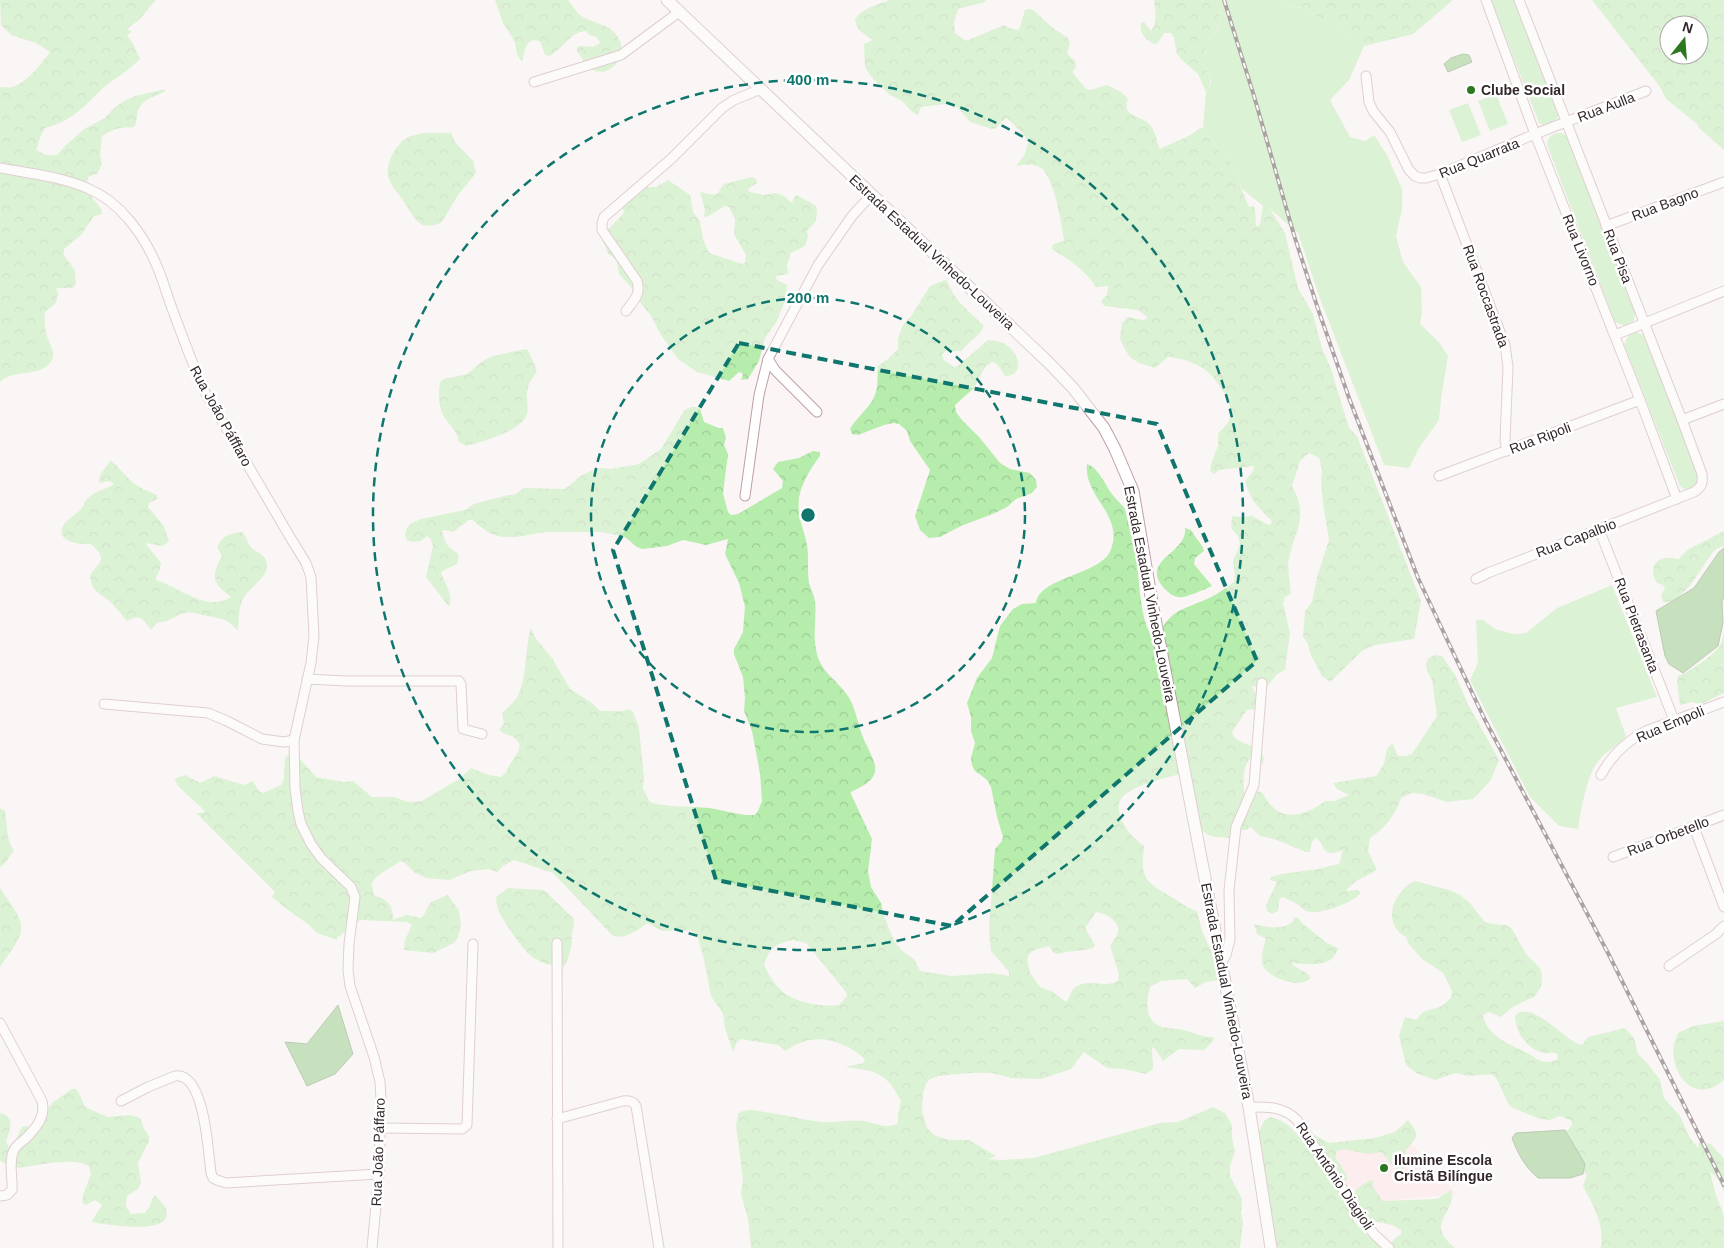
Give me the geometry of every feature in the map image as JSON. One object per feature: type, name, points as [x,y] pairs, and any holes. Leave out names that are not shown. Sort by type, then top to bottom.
[{"type":"main road","name":"Estrada Estadual Vinhedo-Louveira","points":[[667,0],[1014,328],[1073,388],[1104,428],[1125,471],[1133,491],[1153,608],[1249,1107],[1272,1248]]},
{"type":"street","name":"Rua Livorno","points":[[1486,0],[1535,134],[1615,334],[1677,499]]},
{"type":"street","name":"Rua Pisa","points":[[1519,0],[1702,474],[1700,488],[1677,499]]},
{"type":"street","points":[[534,82],[621,55],[679,12]]},
{"type":"street","name":"Rua Quarrata","points":[[1366,76],[1373,111],[1390,132],[1409,170],[1420,178],[1440,174],[1535,134]]},
{"type":"street","points":[[626,311],[638,293],[637,281],[602,230],[604,217],[671,159],[722,108],[734,100],[761,89]]},
{"type":"street","name":"Rua Aulla","points":[[1535,134],[1646,92]]},
{"type":"street","name":"Rua João Páfffaro","points":[[0,168],[43,176],[90,189],[110,202],[135,228],[144,240],[157,266],[192,364],[205,392],[310,570],[314,636],[312,657],[293,751]]},
{"type":"street","name":"Rua Roccastrada","points":[[1440,174],[1505,345],[1508,367],[1505,442],[1507,451]]},
{"type":"street","name":"Rua Bagno","points":[[1606,226],[1724,182]]},
{"type":"street","points":[[745,496],[759,395],[768,359],[818,265],[843,228],[872,194]]},
{"type":"street","points":[[1615,334],[1724,292]]},
{"type":"street","points":[[768,359],[776,370],[817,412]]},
{"type":"street","name":"Rua Ripoli","points":[[1439,476],[1640,400]]},
{"type":"street","points":[[1682,420],[1724,404]]},
{"type":"street","name":"Rua Capalbio","points":[[1476,579],[1677,499]]},
{"type":"street","name":"Rua Pietrasanta","points":[[1599,529],[1674,720]]},
{"type":"street","points":[[307,679],[460,681],[463,729],[482,734]]},
{"type":"street","points":[[1221,962],[1226,955],[1230,940],[1229,890],[1236,827],[1254,785],[1262,683]]},
{"type":"street","name":"Rua Empoli","points":[[1601,775],[1607,764],[1635,737],[1674,720],[1724,702]]},
{"type":"street","points":[[104,704],[208,713],[262,739],[284,742],[294,740]]},
{"type":"street","name":"Rua João Páffaro","points":[[293,751],[298,811],[301,824],[310,844],[351,888],[355,896],[349,944],[348,970],[350,986],[377,1070],[381,1099],[379,1174],[372,1248]]},
{"type":"street","name":"Rua Orbetello","points":[[1613,858],[1724,815]]},
{"type":"street","points":[[1694,827],[1724,907]]},
{"type":"street","points":[[1669,966],[1716,934],[1724,926]]},
{"type":"street","points":[[557,943],[558,1248]]},
{"type":"street","points":[[381,1128],[462,1129],[466,1125],[473,944]]},
{"type":"street","points":[[0,1023],[42,1101],[43,1114],[39,1123],[14,1150],[12,1190],[7,1195],[0,1196]]},
{"type":"street","points":[[121,1101],[175,1076],[189,1080],[195,1088],[201,1103],[211,1173],[213,1178],[226,1183],[379,1174]]},
{"type":"street","points":[[557,1119],[623,1101],[628,1100],[634,1103],[659,1248]]},
{"type":"street","name":"Rua Antônio Diagioli","points":[[1249,1107],[1279,1108],[1291,1114],[1297,1120],[1364,1221],[1389,1248]]},
{"type":"highlighted area","points":[[739,343],[1157,424],[1257,661],[952,926],[716,880],[613,550]]},
{"type":"shaded area","points":[[1463,54],[1469,55],[1472,62],[1448,72],[1444,64],[1451,58]]},
{"type":"shaded area","points":[[1724,548],[1723,623],[1718,646],[1683,673],[1669,664],[1665,656],[1656,611],[1694,588],[1719,552]]},
{"type":"shaded area","points":[[338,1005],[353,1054],[335,1074],[307,1086],[285,1042],[307,1044]]},
{"type":"shaded area","points":[[1565,1130],[1585,1164],[1583,1174],[1570,1178],[1538,1178],[1522,1160],[1512,1138],[1516,1133]]},
{"type":"shaded area","name":"Ilumine Escola Cristã Bilíngue","points":[[1406,1138],[1456,1194],[1355,1204],[1324,1144]]},
{"type":"green space","points":[[0,0],[156,0],[139,20],[127,29],[132,32],[127,35],[140,59],[73,116],[45,128],[36,150],[46,155],[57,155],[84,129],[105,118],[124,101],[135,96],[165,89],[164,92],[142,104],[134,127],[116,129],[102,136],[100,155],[102,164],[97,174],[89,176],[85,188],[101,209],[102,214],[94,216],[81,235],[64,249],[64,255],[75,271],[76,284],[72,288],[56,288],[58,294],[56,303],[45,312],[46,330],[53,351],[53,358],[43,369],[11,376],[0,382],[0,87],[11,87],[23,82],[50,52],[36,43],[11,35],[1,25]]},
{"type":"green space","points":[[495,0],[568,0],[580,15],[611,29],[615,33],[621,46],[619,59],[610,69],[604,71],[597,72],[589,68],[577,51],[577,48],[580,46],[593,47],[600,43],[597,37],[589,35],[586,31],[575,34],[549,56],[545,55],[540,41],[529,42],[521,61],[517,54],[515,42],[503,23]]},
{"type":"green space","points":[[890,0],[986,0],[985,2],[958,9],[954,22],[955,33],[966,41],[1004,25],[1019,30],[1025,10],[1033,10],[1053,28],[1068,38],[1070,43],[1067,54],[1075,61],[1076,67],[1073,73],[1086,89],[1090,90],[1107,85],[1121,92],[1128,99],[1127,110],[1148,122],[1151,126],[1160,149],[1203,128],[1214,145],[1236,167],[1241,188],[1249,207],[1253,206],[1255,209],[1256,226],[1260,224],[1263,206],[1266,206],[1270,209],[1285,233],[1298,288],[1313,314],[1322,348],[1331,369],[1349,428],[1357,436],[1421,601],[1414,639],[1375,645],[1363,650],[1330,682],[1322,676],[1303,636],[1305,611],[1312,602],[1317,577],[1329,540],[1323,504],[1322,470],[1319,458],[1309,453],[1300,461],[1292,486],[1300,506],[1300,522],[1288,562],[1291,594],[1285,597],[1283,603],[1290,633],[1285,670],[1277,674],[1266,688],[1252,686],[1260,703],[1260,709],[1247,710],[1232,732],[1241,742],[1257,748],[1264,759],[1262,765],[1253,757],[1246,765],[1244,771],[1244,794],[1247,805],[1251,804],[1259,791],[1275,809],[1282,813],[1289,815],[1304,813],[1325,801],[1334,801],[1349,795],[1337,789],[1333,783],[1376,776],[1384,764],[1387,749],[1392,743],[1398,756],[1412,754],[1437,716],[1432,680],[1427,671],[1426,664],[1428,659],[1434,655],[1442,656],[1455,675],[1469,706],[1499,760],[1491,780],[1473,799],[1447,802],[1423,794],[1412,793],[1401,798],[1389,821],[1370,838],[1368,851],[1377,870],[1356,881],[1346,890],[1358,890],[1361,893],[1350,901],[1319,912],[1306,911],[1282,897],[1279,900],[1278,911],[1272,914],[1267,911],[1266,905],[1277,882],[1270,880],[1271,877],[1338,864],[1342,850],[1333,853],[1327,852],[1316,838],[1312,842],[1310,852],[1306,852],[1274,839],[1260,836],[1251,827],[1246,830],[1237,831],[1229,838],[1209,835],[1202,830],[1194,815],[1180,774],[1137,787],[1123,796],[1119,806],[1122,820],[1127,829],[1144,846],[1143,865],[1146,877],[1149,882],[1161,891],[1197,911],[1202,931],[1220,970],[1220,980],[1206,982],[1195,988],[1187,979],[1161,981],[1150,987],[1147,1005],[1149,1016],[1152,1021],[1163,1027],[1181,1029],[1206,1037],[1214,1037],[1213,1041],[1204,1050],[1179,1049],[1163,1061],[1152,1047],[1153,1069],[1146,1074],[1107,1068],[1084,1052],[1071,1069],[1041,1079],[1011,1078],[992,1073],[968,1073],[938,1076],[930,1079],[926,1084],[923,1094],[922,1111],[927,1128],[934,1135],[949,1140],[969,1140],[996,1156],[988,1159],[1034,1158],[1160,1123],[1178,1122],[1213,1107],[1225,1113],[1232,1125],[1235,1151],[1230,1166],[1230,1176],[1242,1199],[1241,1212],[1243,1222],[1240,1248],[751,1248],[748,1219],[741,1194],[743,1179],[736,1126],[738,1114],[747,1110],[754,1110],[822,1122],[864,1121],[886,1126],[898,1123],[901,1101],[890,1084],[872,1072],[845,1067],[863,1063],[865,1060],[860,1055],[848,1047],[832,1041],[818,1039],[801,1043],[785,1051],[778,1045],[740,1039],[733,1052],[725,1028],[723,1014],[711,996],[698,937],[692,931],[662,931],[648,923],[626,936],[612,935],[553,873],[514,860],[497,872],[489,869],[471,871],[449,880],[426,878],[414,872],[404,862],[400,861],[373,881],[375,896],[389,904],[393,920],[407,915],[422,918],[431,902],[448,895],[459,911],[461,924],[458,937],[454,943],[433,953],[404,950],[405,940],[412,925],[407,922],[360,920],[337,938],[337,940],[317,933],[272,897],[275,892],[196,813],[203,813],[205,811],[178,786],[175,780],[185,775],[200,783],[214,776],[244,785],[253,781],[259,791],[263,793],[281,785],[284,778],[285,758],[288,755],[300,759],[316,777],[344,782],[353,781],[372,797],[394,797],[408,802],[422,801],[459,779],[471,768],[489,775],[501,777],[507,771],[519,747],[516,739],[499,730],[504,724],[502,713],[516,699],[520,692],[531,628],[534,636],[552,658],[570,689],[592,703],[600,711],[629,709],[633,712],[639,728],[644,777],[643,789],[650,802],[755,815],[762,801],[760,773],[752,731],[744,711],[743,677],[734,654],[734,649],[743,632],[745,607],[739,583],[725,554],[728,539],[706,545],[683,540],[667,546],[642,549],[625,537],[601,532],[546,532],[516,537],[502,537],[489,533],[472,520],[469,520],[453,532],[442,531],[449,547],[458,553],[459,557],[457,564],[441,573],[450,594],[449,607],[426,577],[433,546],[430,538],[427,536],[421,541],[412,542],[407,540],[405,535],[410,524],[421,519],[465,510],[474,504],[514,495],[524,488],[565,489],[582,475],[595,469],[611,469],[639,464],[661,449],[684,411],[696,407],[700,409],[704,422],[723,428],[726,438],[724,445],[728,454],[723,493],[728,512],[731,515],[738,514],[782,488],[783,481],[773,469],[778,462],[799,458],[813,451],[820,452],[820,456],[801,489],[799,496],[800,520],[807,545],[809,583],[815,601],[815,641],[817,654],[822,666],[848,696],[874,761],[874,774],[870,780],[851,792],[872,839],[868,871],[871,887],[881,903],[894,941],[902,951],[914,959],[920,971],[952,976],[992,973],[1009,976],[1009,972],[991,951],[989,929],[995,849],[1003,837],[991,787],[987,780],[974,770],[972,765],[971,758],[975,743],[971,731],[971,717],[967,703],[977,678],[992,658],[1000,626],[1013,609],[1022,604],[1036,603],[1040,594],[1048,587],[1096,565],[1106,558],[1111,549],[1114,537],[1112,526],[1091,486],[1087,475],[1087,464],[1095,469],[1125,509],[1135,548],[1144,618],[1152,636],[1158,634],[1174,614],[1211,597],[1234,582],[1233,561],[1240,544],[1238,536],[1231,528],[1232,516],[1252,516],[1269,525],[1272,523],[1255,502],[1247,488],[1245,481],[1253,471],[1254,466],[1219,470],[1214,474],[1210,471],[1218,446],[1218,434],[1228,423],[1231,415],[1225,395],[1216,381],[1206,370],[1185,360],[1168,357],[1155,368],[1139,363],[1130,357],[1120,338],[1122,323],[1128,317],[1143,320],[1147,319],[1147,317],[1138,310],[1104,306],[1101,301],[1107,295],[1108,286],[1096,287],[1081,270],[1052,249],[1053,244],[1064,239],[1053,188],[1044,171],[1039,167],[1028,165],[1016,166],[1025,154],[1028,142],[1025,136],[1007,118],[994,129],[970,122],[957,107],[945,104],[921,107],[918,115],[912,112],[902,101],[890,95],[873,79],[865,67],[864,44],[873,40],[859,29],[855,19],[866,9]],"holes":[[[1096,912],[1104,914],[1117,924],[1118,932],[1110,946],[1119,974],[1118,981],[1107,984],[1085,983],[1079,985],[1074,988],[1066,1002],[1053,992],[1040,987],[1030,973],[1027,959],[1030,953],[1035,950],[1049,946],[1057,954],[1093,948],[1095,945],[1085,928]],[[792,940],[806,943],[846,992],[847,996],[839,1005],[807,1003],[789,996],[781,990],[768,974],[764,965],[771,951],[781,943]]]},
{"type":"green space","points":[[1154,0],[1216,0],[1220,20],[1205,50],[1204,64],[1210,79],[1206,92],[1198,74],[1177,54],[1174,38],[1171,33],[1164,33],[1158,43],[1154,44],[1144,36],[1141,30],[1141,23],[1144,22],[1151,31],[1155,24]]},
{"type":"green space","points":[[1216,0],[1284,0],[1287,7],[1304,8],[1364,46],[1349,80],[1330,100],[1350,137],[1365,141],[1374,135],[1387,155],[1402,189],[1402,209],[1396,236],[1403,262],[1421,287],[1422,312],[1420,324],[1438,341],[1448,356],[1439,420],[1419,448],[1409,468],[1384,465],[1319,296],[1298,233],[1241,188],[1236,167],[1214,145],[1203,128],[1206,92],[1211,81],[1205,67],[1205,50],[1220,20]]},
{"type":"green space","points":[[1284,0],[1453,0],[1413,34],[1364,46],[1304,8],[1287,7]]},
{"type":"green space","points":[[1491,0],[1515,0],[1559,113],[1555,123],[1546,126],[1539,123]]},
{"type":"green space","points":[[1592,0],[1724,0],[1724,150],[1697,124],[1666,99],[1660,87]]},
{"type":"green space","points":[[1496,94],[1508,124],[1490,131],[1478,101]]},
{"type":"green space","points":[[1468,103],[1481,135],[1462,142],[1449,110]]},
{"type":"green space","points":[[425,133],[451,133],[455,142],[473,161],[476,173],[458,195],[442,222],[430,226],[420,224],[415,219],[392,186],[388,174],[389,162],[398,146],[409,137]]},
{"type":"green space","points":[[1557,133],[1567,136],[1635,311],[1634,321],[1625,326],[1615,322],[1547,145],[1550,137]]},
{"type":"green space","points":[[752,177],[756,179],[757,183],[748,189],[749,192],[764,195],[775,193],[784,196],[792,203],[797,195],[816,206],[817,217],[807,230],[808,237],[805,246],[791,253],[787,265],[788,274],[776,276],[777,280],[787,285],[786,298],[777,321],[765,338],[759,361],[748,379],[741,380],[743,374],[739,372],[729,381],[697,372],[678,359],[661,335],[650,314],[641,304],[636,293],[619,274],[617,261],[608,253],[601,237],[622,215],[624,211],[621,208],[643,187],[656,187],[668,180],[690,195],[693,212],[700,221],[703,239],[709,253],[742,264],[745,263],[746,255],[734,234],[735,219],[729,207],[725,206],[705,218],[705,210],[700,192],[714,195],[718,193],[724,184]]},
{"type":"green space","points":[[945,280],[960,303],[984,326],[980,333],[962,351],[946,351],[942,354],[944,360],[954,367],[959,365],[988,340],[1007,346],[1014,352],[1018,365],[1017,371],[1012,375],[1005,376],[997,364],[992,362],[985,367],[974,388],[955,405],[956,412],[1000,463],[1010,469],[1030,473],[1036,480],[1037,487],[1032,493],[1016,499],[1007,507],[995,513],[961,526],[940,537],[929,538],[920,530],[915,516],[930,470],[910,441],[907,431],[899,424],[894,423],[858,435],[852,434],[850,429],[870,405],[877,388],[878,366],[898,349],[898,338],[903,325],[912,315],[930,286]]},
{"type":"green space","points":[[1637,332],[1644,336],[1699,477],[1696,485],[1688,490],[1682,488],[1679,484],[1624,344],[1629,334]]},
{"type":"green space","points":[[526,349],[537,371],[530,381],[526,416],[509,431],[482,442],[467,446],[459,442],[456,433],[440,407],[440,382],[444,379],[467,374],[483,361],[493,356]]},
{"type":"green space","points":[[111,460],[133,483],[157,495],[157,499],[149,503],[148,507],[164,526],[169,541],[161,546],[146,544],[161,563],[156,580],[193,597],[212,602],[222,601],[231,597],[220,588],[215,579],[216,569],[222,556],[217,547],[221,540],[230,534],[242,532],[250,546],[262,555],[267,567],[262,578],[242,601],[238,631],[230,623],[222,619],[189,612],[157,623],[151,630],[141,618],[127,621],[111,602],[94,589],[90,576],[100,561],[100,554],[91,544],[75,543],[65,539],[62,535],[62,530],[64,524],[82,508],[90,496],[113,485],[109,481],[99,483],[100,475]]},
{"type":"green space","points":[[1185,528],[1191,530],[1203,548],[1204,551],[1195,558],[1194,564],[1212,586],[1189,596],[1178,597],[1166,590],[1159,580],[1157,571],[1160,564],[1184,537]]},
{"type":"green space","points":[[1724,531],[1724,546],[1714,551],[1692,583],[1678,598],[1670,602],[1663,602],[1661,596],[1665,587],[1657,583],[1653,571],[1657,561],[1666,558],[1679,559],[1687,550]]},
{"type":"green space","points":[[1612,585],[1657,697],[1616,708],[1626,736],[1595,765],[1585,792],[1578,829],[1559,826],[1530,797],[1470,680],[1478,663],[1476,620],[1483,620],[1495,629],[1513,634],[1526,633],[1557,608]]},
{"type":"green space","points":[[1724,632],[1724,693],[1701,704],[1692,702],[1680,705],[1678,676],[1695,667],[1714,653],[1721,644]]},
{"type":"green space","points":[[0,808],[5,811],[8,836],[14,850],[0,867]]},
{"type":"green space","points":[[1415,881],[1449,890],[1460,895],[1469,902],[1485,922],[1506,925],[1512,929],[1526,954],[1540,968],[1542,975],[1541,987],[1534,997],[1514,1006],[1501,1017],[1489,1012],[1483,1015],[1485,1023],[1495,1035],[1540,1061],[1547,1062],[1557,1060],[1558,1054],[1543,1053],[1527,1044],[1517,1028],[1515,1016],[1522,1012],[1530,1012],[1582,1045],[1588,1037],[1625,1028],[1634,1038],[1638,1054],[1660,1080],[1664,1098],[1680,1116],[1690,1138],[1698,1148],[1699,1142],[1711,1144],[1724,1159],[1724,1192],[1717,1178],[1710,1172],[1724,1216],[1724,1248],[1601,1248],[1600,1223],[1583,1186],[1587,1175],[1573,1160],[1566,1132],[1572,1125],[1572,1121],[1560,1116],[1550,1120],[1540,1119],[1513,1108],[1509,1105],[1496,1078],[1491,1074],[1469,1076],[1456,1073],[1435,1080],[1416,1073],[1406,1065],[1399,1036],[1405,1017],[1416,1020],[1423,1012],[1442,1006],[1451,998],[1452,991],[1443,973],[1422,959],[1394,924],[1392,916],[1396,900],[1407,886]]},
{"type":"green space","points":[[0,888],[16,912],[21,928],[16,943],[0,967]]},
{"type":"green space","points":[[508,888],[544,890],[573,918],[571,947],[564,967],[546,964],[537,960],[526,951],[513,934],[500,914],[496,900],[496,897]]},
{"type":"green space","points":[[1293,917],[1298,918],[1327,943],[1338,948],[1331,959],[1319,964],[1291,963],[1311,978],[1300,983],[1285,981],[1271,975],[1266,970],[1262,959],[1266,939],[1257,934],[1254,924],[1281,927],[1294,920]]},
{"type":"green space","points":[[1724,1021],[1724,1080],[1713,1087],[1703,1090],[1694,1088],[1686,1083],[1676,1066],[1674,1044],[1678,1033],[1693,1026]]},
{"type":"green space","points":[[72,1089],[76,1089],[87,1108],[108,1117],[129,1115],[138,1117],[141,1120],[149,1136],[149,1141],[138,1163],[141,1183],[138,1189],[127,1196],[126,1206],[131,1214],[145,1213],[155,1195],[165,1207],[166,1217],[161,1223],[138,1227],[91,1222],[102,1205],[95,1200],[86,1205],[82,1203],[91,1174],[89,1166],[82,1163],[54,1162],[16,1168],[8,1166],[0,1160],[0,1113],[8,1117],[10,1121],[6,1142],[9,1147],[14,1144],[22,1127],[35,1125],[52,1103]]},
{"type":"green space","points":[[1272,1117],[1294,1130],[1308,1147],[1320,1157],[1313,1134],[1329,1143],[1375,1138],[1395,1132],[1408,1120],[1415,1129],[1416,1136],[1405,1151],[1408,1163],[1406,1167],[1400,1170],[1396,1169],[1381,1152],[1369,1154],[1343,1149],[1337,1151],[1335,1157],[1346,1174],[1347,1179],[1345,1181],[1333,1180],[1348,1205],[1354,1221],[1364,1233],[1378,1241],[1380,1248],[1271,1248],[1258,1136],[1264,1122]]},
{"type":"green space","points":[[1371,1180],[1374,1181],[1372,1186],[1383,1201],[1437,1199],[1451,1190],[1452,1198],[1442,1224],[1442,1231],[1446,1239],[1455,1248],[1390,1248],[1393,1240],[1401,1234],[1401,1230],[1392,1225],[1369,1220],[1363,1216],[1352,1198],[1357,1189]]},
{"type":"railway","points":[[1224,0],[1318,309],[1349,398],[1418,578],[1485,720],[1609,955],[1724,1185]]},
{"type":"place","name":"Clube Social","points":[[1471,90]]},
{"type":"place","name":"Ilumine Escola Cristã Bilíngue","points":[[1384,1168]]}]
